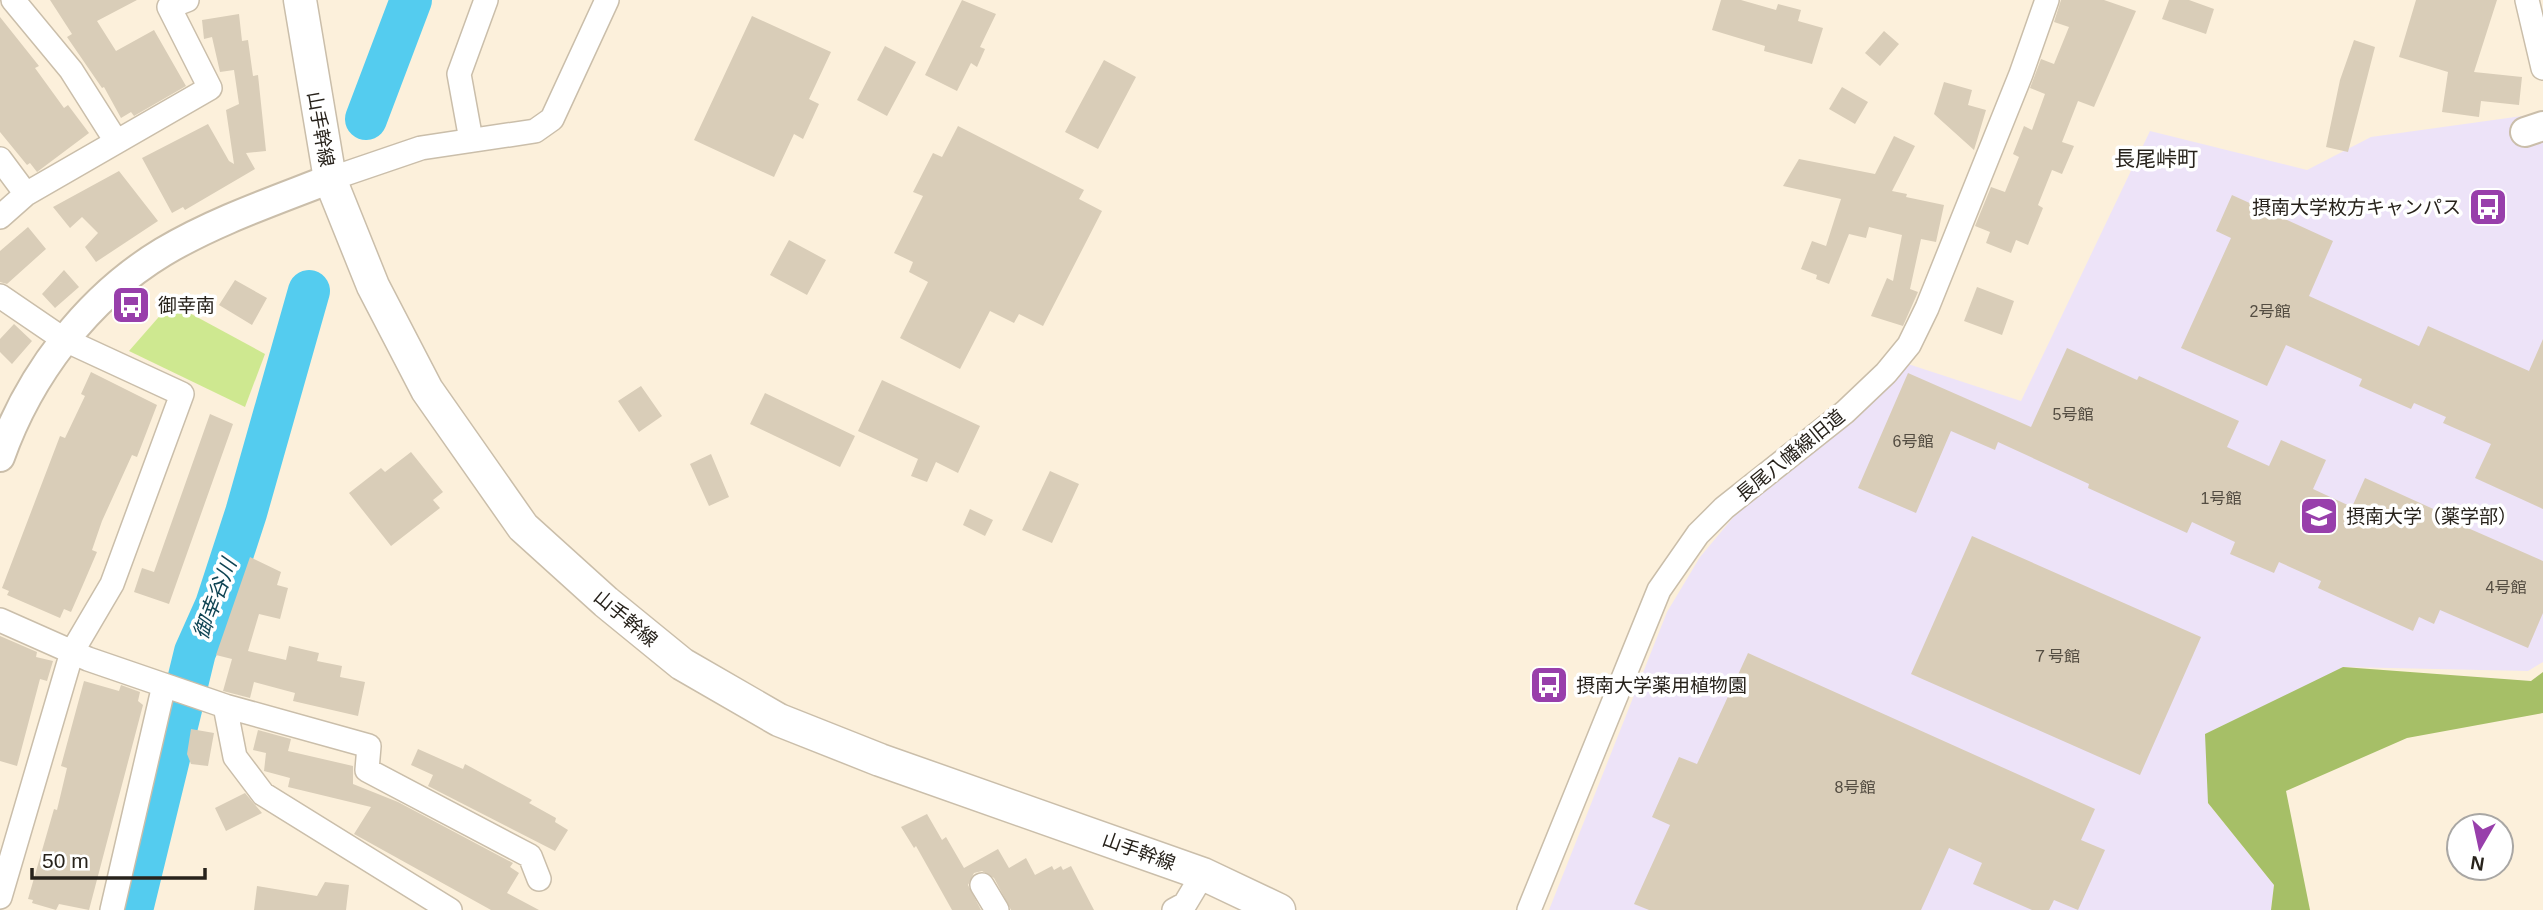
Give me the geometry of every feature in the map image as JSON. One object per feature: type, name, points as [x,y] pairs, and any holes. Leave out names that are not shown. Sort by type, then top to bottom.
[{"type":"main road","name":"山手幹線","points":[[300,0],[330,179],[373,286],[427,390],[523,527],[606,602],[681,664],[779,720],[880,760],[1203,874],[1279,910]]},
{"type":"street","points":[[13,0],[71,70],[116,141]]},
{"type":"street","points":[[0,217],[26,194],[209,88],[169,7],[187,0]]},
{"type":"street","points":[[471,140],[459,74],[486,0]]},
{"type":"street","points":[[0,457],[14,419],[64,339],[108,295],[162,253],[244,214],[330,179],[421,148],[535,131],[552,119],[607,0]]},
{"type":"street","name":"長尾八幡線旧道","points":[[1529,910],[1659,590],[1698,534],[1724,508],[1845,412],[1886,373],[1909,345],[1927,308],[2021,74],[2047,0]]},
{"type":"street","points":[[2527,0],[2543,68]]},
{"type":"street","points":[[0,159],[26,194]]},
{"type":"street","points":[[0,296],[64,339],[182,394],[112,584],[72,652],[0,897]]},
{"type":"street","points":[[0,620],[72,652],[169,687],[225,706],[369,746],[367,770],[530,856],[539,879]]},
{"type":"street","points":[[112,910],[169,687]]},
{"type":"street","points":[[225,706],[235,757],[263,794],[450,910]]},
{"type":"street","points":[[1174,910],[1185,904],[1203,874]]},
{"type":"street","points":[[982,885],[997,910]]},
{"type":"shaded area","points":[[2543,113],[2543,662],[2528,671],[2343,667],[2208,803],[2274,885],[2271,910],[1549,910],[1667,612],[1700,557],[1736,514],[1850,420],[1902,362],[2021,401],[2150,131],[2307,170],[2371,137]]},
{"type":"green space","points":[[171,303],[265,354],[245,407],[129,351]]},
{"type":"green space","points":[[2343,667],[2531,681],[2543,672],[2543,713],[2407,738],[2286,791],[2310,910],[2271,910],[2274,885],[2208,803],[2205,734]]},
{"type":"building","points":[[50,0],[137,0],[97,21],[116,51],[154,30],[186,86],[134,116],[131,112],[121,118],[104,87],[102,88],[67,37],[72,34]]},
{"type":"building","points":[[962,0],[996,14],[980,47],[985,49],[977,67],[971,63],[957,91],[925,75]]},
{"type":"building","points":[[1721,0],[1741,0],[1776,10],[1778,4],[1801,10],[1798,21],[1823,28],[1812,64],[1764,51],[1765,46],[1712,30]]},
{"type":"building","points":[[2061,0],[2104,0],[2136,11],[2094,107],[2078,101],[2062,142],[2074,146],[2062,174],[2052,170],[2038,205],[2043,208],[2028,245],[2016,240],[2011,253],[1986,243],[1990,232],[1975,226],[1991,187],[2005,192],[2019,157],[2013,154],[2024,126],[2032,130],[2045,94],[2030,88],[2041,59],[2054,64],[2069,27],[2054,22]]},
{"type":"building","points":[[2169,0],[2189,0],[2214,9],[2206,34],[2162,19]]},
{"type":"building","points":[[2416,0],[2497,0],[2474,72],[2522,77],[2519,105],[2481,101],[2479,117],[2442,112],[2448,72],[2399,57]]},
{"type":"building","points":[[239,14],[242,41],[248,40],[253,76],[258,75],[266,151],[246,153],[255,169],[185,210],[183,207],[172,213],[142,158],[208,124],[229,161],[234,164],[226,110],[239,104],[234,70],[220,72],[212,37],[204,39],[202,20]]},
{"type":"building","points":[[752,16],[831,52],[809,99],[819,104],[803,139],[794,134],[774,177],[694,140]]},
{"type":"building","points":[[0,17],[39,66],[35,68],[64,108],[68,105],[89,133],[37,172],[30,163],[27,165],[0,132]]},
{"type":"building","points":[[1884,31],[1899,44],[1880,66],[1865,53]]},
{"type":"building","points":[[2354,40],[2375,47],[2348,152],[2326,147],[2340,80]]},
{"type":"building","points":[[885,46],[916,62],[887,116],[857,100]]},
{"type":"building","points":[[1104,60],[1136,77],[1098,149],[1065,132]]},
{"type":"building","points":[[1944,82],[1972,90],[1968,105],[1986,110],[1974,150],[1934,114]]},
{"type":"building","points":[[1842,87],[1868,102],[1855,124],[1829,109]]},
{"type":"building","points":[[958,126],[1084,190],[1079,199],[1102,211],[1043,326],[1019,314],[1014,323],[990,311],[960,369],[900,338],[928,282],[909,272],[913,262],[894,253],[923,196],[913,192],[933,153],[942,157]]},
{"type":"building","points":[[1894,136],[1915,146],[1892,191],[1907,194],[1906,197],[1944,205],[1936,242],[1921,239],[1910,289],[1918,292],[1903,326],[1871,316],[1887,278],[1893,281],[1902,235],[1869,227],[1866,238],[1849,234],[1829,284],[1816,279],[1817,275],[1801,269],[1812,241],[1826,246],[1841,199],[1783,186],[1799,159],[1875,174]]},
{"type":"building","points":[[119,171],[158,221],[96,262],[85,247],[98,233],[82,217],[70,228],[53,207]]},
{"type":"building","points":[[2232,195],[2333,241],[2309,296],[2419,346],[2428,326],[2529,371],[2543,339],[2543,509],[2475,478],[2491,444],[2443,423],[2446,417],[2414,403],[2411,409],[2359,386],[2362,379],[2286,345],[2267,386],[2181,348],[2231,238],[2216,231]]},
{"type":"building","points":[[28,227],[46,249],[7,284],[0,282],[0,251]]},
{"type":"building","points":[[789,240],[826,260],[807,295],[770,275]]},
{"type":"building","points":[[64,270],[79,287],[55,308],[42,294]]},
{"type":"building","points":[[235,280],[267,298],[252,325],[219,305]]},
{"type":"building","points":[[1977,287],[2014,301],[2002,335],[1964,321]]},
{"type":"building","points":[[14,324],[32,341],[12,364],[0,352],[0,339]]},
{"type":"building","points":[[2067,348],[2137,380],[2139,376],[2239,421],[2227,447],[2269,466],[2281,440],[2326,460],[2313,489],[2352,507],[2365,478],[2543,561],[2543,613],[2528,648],[2440,610],[2434,624],[2419,617],[2413,631],[2318,588],[2321,581],[2279,562],[2274,573],[2230,554],[2235,542],[2192,522],[2187,533],[2088,488],[2089,484],[1998,442],[1995,450],[1951,431],[1916,513],[1858,488],[1908,373],[2031,427]]},
{"type":"building","points":[[91,372],[157,405],[137,457],[132,455],[102,521],[92,550],[97,552],[71,612],[64,609],[60,618],[7,595],[9,591],[2,588],[60,436],[65,438],[85,396],[81,394]]},
{"type":"building","points":[[882,380],[980,426],[958,473],[936,462],[927,482],[911,476],[918,459],[858,431]]},
{"type":"building","points":[[641,386],[662,416],[639,432],[618,401]]},
{"type":"building","points":[[765,393],[855,436],[840,467],[750,424]]},
{"type":"building","points":[[210,414],[233,424],[169,604],[134,592],[142,568],[154,572]]},
{"type":"building","points":[[411,452],[443,492],[433,500],[440,508],[391,546],[349,493],[381,468],[385,472]]},
{"type":"building","points":[[711,454],[729,497],[709,506],[690,464]]},
{"type":"building","points":[[1050,471],[1079,484],[1052,543],[1022,530]]},
{"type":"building","points":[[970,509],[993,520],[985,536],[963,525]]},
{"type":"building","points":[[1972,536],[2201,637],[2140,775],[1911,674]]},
{"type":"building","points":[[250,557],[281,572],[277,585],[288,588],[280,619],[259,614],[248,651],[286,660],[289,646],[319,653],[317,661],[342,666],[340,677],[365,682],[358,716],[293,701],[295,693],[254,682],[250,698],[223,691],[232,659],[216,655]]},
{"type":"building","points":[[0,636],[37,652],[36,657],[53,661],[47,681],[40,679],[17,766],[0,761]]},
{"type":"building","points":[[1748,653],[2095,809],[2081,840],[2105,850],[2078,910],[2054,900],[2049,910],[2032,910],[1973,884],[1982,863],[1949,848],[1921,910],[1649,910],[1634,904],[1670,825],[1652,817],[1679,757],[1697,764]]},
{"type":"building","points":[[84,681],[119,691],[121,685],[140,692],[138,701],[143,705],[89,910],[59,904],[56,910],[32,903],[33,900],[28,899],[54,809],[57,810],[67,768],[61,766]]},
{"type":"building","points":[[191,729],[214,733],[208,766],[191,764],[187,754]]},
{"type":"building","points":[[258,730],[291,739],[288,751],[353,766],[353,784],[398,802],[513,863],[510,867],[519,873],[507,893],[539,910],[491,910],[354,834],[371,807],[288,787],[290,778],[264,771],[266,753],[253,750]]},
{"type":"building","points":[[418,749],[463,769],[465,764],[532,800],[529,803],[556,818],[555,822],[568,830],[555,851],[428,786],[433,775],[411,765]]},
{"type":"building","points":[[245,793],[262,813],[226,831],[215,808]]},
{"type":"building","points":[[927,814],[942,840],[946,837],[964,868],[998,849],[1009,868],[1026,858],[1035,875],[1052,866],[1054,870],[1061,866],[1063,870],[1071,866],[1094,910],[1011,910],[994,878],[982,871],[974,873],[968,885],[981,910],[952,910],[916,846],[914,848],[901,827]]},
{"type":"building","points":[[325,882],[349,885],[346,910],[254,910],[257,886],[317,896]]},
{"type":"waterway","points":[[366,119],[411,0]]},
{"type":"waterway","name":"御幸谷川","points":[[132,910],[195,652],[216,605],[246,513],[309,291]]},
{"type":"place","name":"摂南大学枚方キャンパス","points":[[2488,207]]},
{"type":"place","name":"御幸南","points":[[131,305]]},
{"type":"place","name":"摂南大学（薬学部）","points":[[2319,516]]},
{"type":"place","name":"摂南大学薬用植物園","points":[[1549,685]]},
{"type":"district","name":"長尾峠町","points":[[2156,159]]}]
